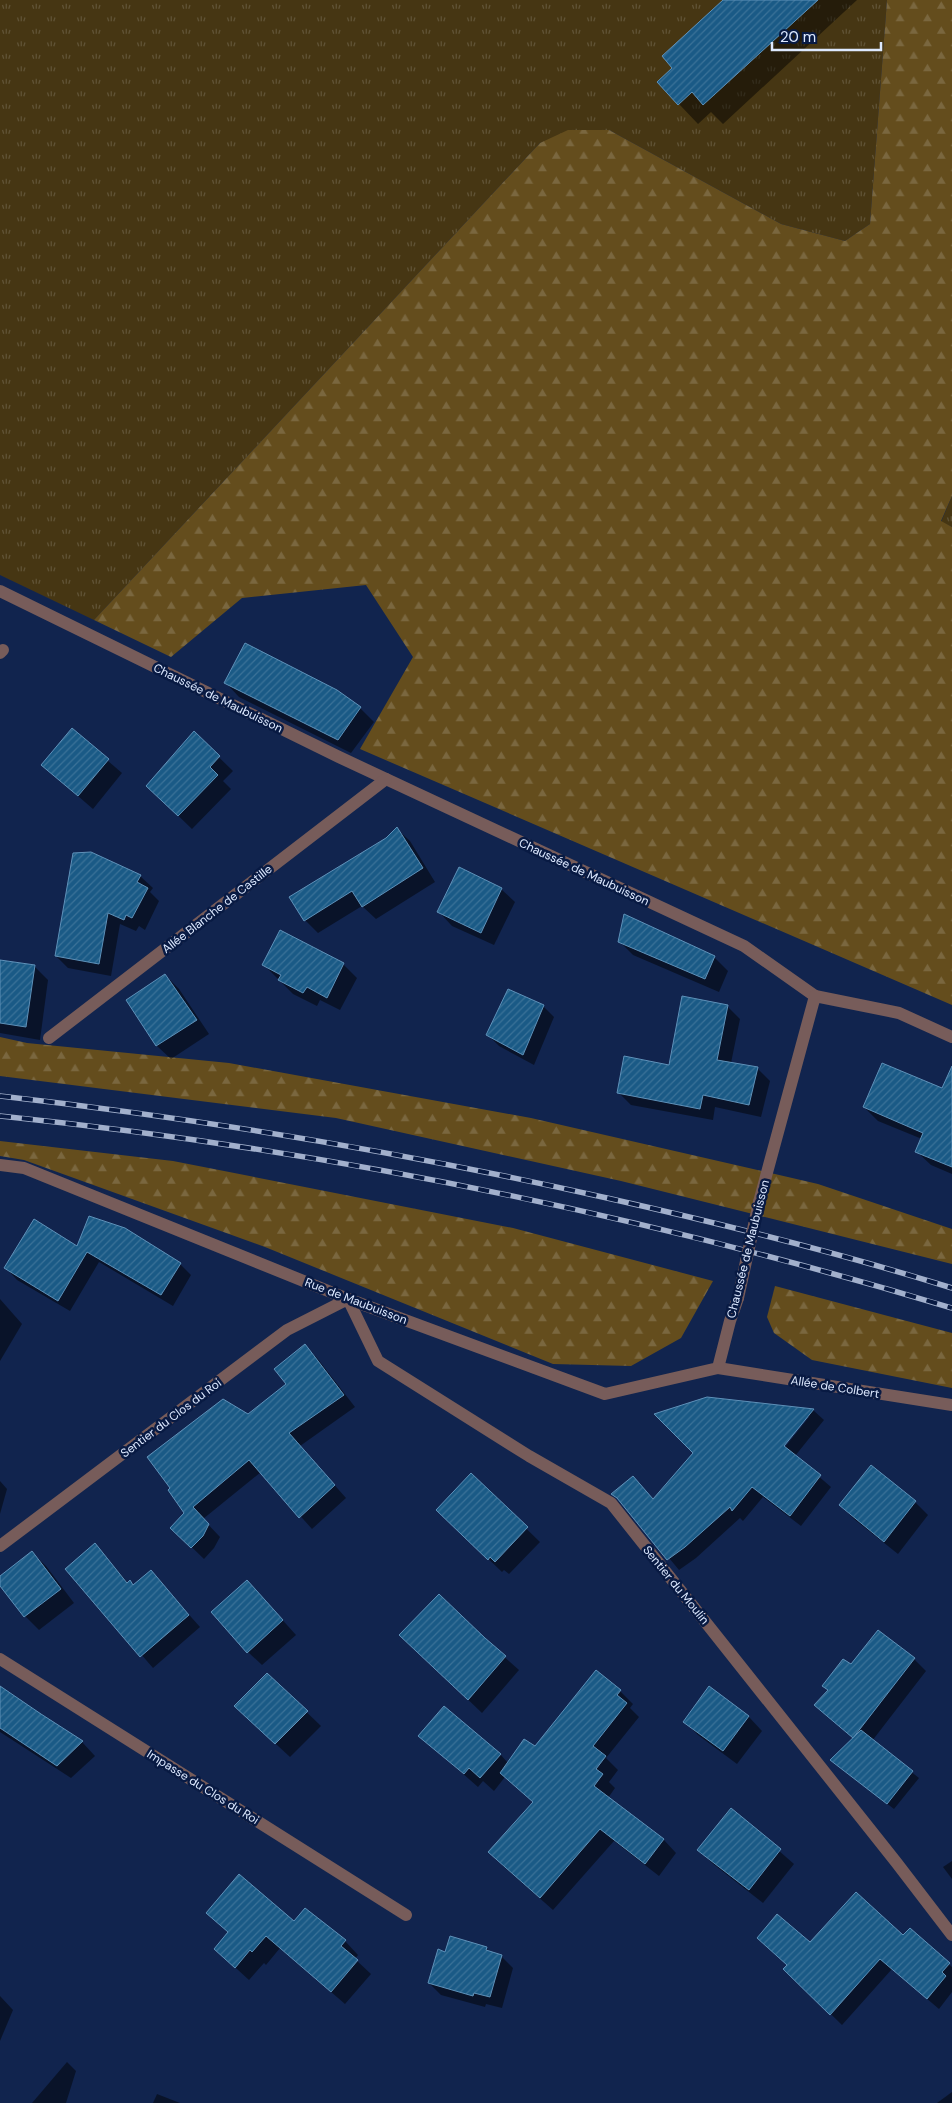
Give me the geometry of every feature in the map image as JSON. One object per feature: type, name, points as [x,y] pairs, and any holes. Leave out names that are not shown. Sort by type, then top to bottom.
[{"type":"street","name":"Chaussée de Maubuisson","points":[[0,591],[386,780],[744,946],[815,996],[760,1202],[738,1298],[718,1368]]},
{"type":"street","name":"Allée Blanche de Castille","points":[[49,1038],[386,780]]},
{"type":"street","points":[[815,996],[899,1013],[952,1036]]},
{"type":"street","name":"Rue de Maubuisson","points":[[0,1165],[24,1168],[348,1299],[605,1394],[718,1368]]},
{"type":"street","name":"Sentier du Clos du Roi","points":[[0,1546],[287,1330],[348,1299]]},
{"type":"street","name":"Sentier du Moulin","points":[[348,1299],[378,1362],[529,1456],[611,1503],[952,1935]]},
{"type":"street","name":"Allée de Colbert","points":[[718,1368],[952,1405]]},
{"type":"street","name":"Impasse du Clos du Roi","points":[[0,1659],[406,1915]]},
{"type":"green space","points":[[0,0],[887,0],[870,224],[845,241],[781,224],[609,130],[540,143],[94,620],[0,575]]},
{"type":"green space","points":[[887,0],[952,0],[952,496],[941,521],[952,527],[952,1005],[360,749],[413,657],[366,585],[242,598],[171,657],[94,620],[540,143],[568,130],[609,130],[781,224],[845,241],[870,224]]},
{"type":"green space","points":[[952,496],[952,527],[941,522]]},
{"type":"green space","points":[[0,1037],[27,1043],[229,1063],[531,1118],[818,1184],[952,1229],[952,1264],[621,1181],[336,1118],[0,1076]]},
{"type":"green space","points":[[0,1141],[173,1161],[513,1228],[713,1281],[681,1338],[631,1366],[553,1364],[265,1247],[24,1160],[0,1156]]},
{"type":"green space","points":[[775,1286],[952,1333],[952,1388],[812,1360],[774,1333],[767,1317]]},
{"type":"building","points":[[723,0],[818,0],[703,105],[692,92],[678,105],[657,82],[672,68],[662,56]]},
{"type":"building","points":[[245,643],[337,690],[361,707],[338,740],[224,683]]},
{"type":"building","points":[[72,728],[109,759],[78,796],[41,765]]},
{"type":"building","points":[[194,731],[220,756],[210,767],[218,775],[178,816],[146,786]]},
{"type":"building","points":[[397,827],[423,868],[362,907],[352,891],[304,921],[289,897],[386,838]]},
{"type":"building","points":[[91,852],[141,875],[137,882],[148,888],[132,918],[126,915],[124,920],[108,913],[99,964],[55,956],[73,853]]},
{"type":"building","points":[[459,867],[502,888],[481,933],[437,912]]},
{"type":"building","points":[[624,914],[715,956],[705,979],[618,942]]},
{"type":"building","points":[[280,930],[344,963],[327,998],[307,987],[303,993],[278,980],[281,975],[262,965]]},
{"type":"building","points":[[0,960],[35,965],[26,1027],[0,1023]]},
{"type":"building","points":[[165,974],[197,1020],[156,1046],[126,1000]]},
{"type":"building","points":[[508,989],[544,1005],[523,1055],[486,1035]]},
{"type":"building","points":[[682,996],[728,1005],[717,1060],[758,1067],[749,1105],[703,1095],[700,1109],[617,1093],[624,1056],[669,1065]]},
{"type":"building","points":[[882,1063],[942,1088],[952,1066],[952,1167],[915,1152],[923,1133],[863,1107]]},
{"type":"building","points":[[89,1216],[125,1228],[181,1263],[161,1295],[87,1252],[58,1301],[4,1268],[34,1219],[77,1246]]},
{"type":"building","points":[[305,1344],[344,1395],[289,1433],[335,1485],[299,1518],[249,1460],[193,1507],[209,1524],[203,1536],[191,1548],[170,1528],[184,1513],[168,1490],[170,1488],[147,1457],[223,1399],[248,1414],[286,1384],[274,1369]]},
{"type":"building","points":[[707,1397],[814,1409],[784,1446],[821,1475],[790,1516],[752,1487],[732,1511],[730,1507],[685,1547],[667,1560],[617,1498],[611,1494],[633,1476],[653,1499],[693,1453],[654,1414]]},
{"type":"building","points":[[871,1465],[916,1501],[884,1542],[839,1505]]},
{"type":"building","points":[[471,1473],[528,1527],[495,1562],[490,1557],[488,1560],[436,1510]]},
{"type":"building","points":[[95,1543],[127,1583],[130,1580],[133,1585],[151,1570],[189,1615],[140,1657],[65,1569]]},
{"type":"building","points":[[32,1551],[61,1589],[24,1617],[0,1586],[0,1576]]},
{"type":"building","points":[[247,1580],[283,1620],[247,1653],[211,1612]]},
{"type":"building","points":[[439,1594],[506,1656],[468,1700],[399,1635]]},
{"type":"building","points":[[878,1630],[915,1658],[853,1738],[814,1705],[828,1690],[822,1686],[843,1659],[851,1664]]},
{"type":"building","points":[[596,1670],[621,1690],[617,1695],[627,1703],[593,1746],[606,1756],[596,1769],[603,1774],[594,1786],[664,1839],[645,1864],[600,1829],[540,1898],[488,1852],[533,1802],[500,1773],[524,1739],[535,1746]]},
{"type":"building","points":[[267,1673],[308,1711],[275,1744],[234,1706]]},
{"type":"building","points":[[0,1686],[83,1741],[57,1766],[0,1728]]},
{"type":"building","points":[[709,1686],[749,1716],[723,1751],[683,1722]]},
{"type":"building","points":[[444,1706],[501,1754],[480,1778],[469,1768],[464,1774],[418,1736]]},
{"type":"building","points":[[861,1730],[913,1771],[887,1804],[830,1760]]},
{"type":"building","points":[[731,1808],[781,1849],[749,1890],[697,1850]]},
{"type":"building","points":[[239,1874],[294,1921],[305,1908],[346,1940],[341,1946],[358,1960],[331,1992],[266,1936],[252,1952],[250,1950],[235,1968],[214,1949],[228,1932],[206,1913]]},
{"type":"building","points":[[856,1892],[903,1935],[910,1928],[950,1963],[942,1972],[946,1976],[927,1999],[880,1959],[830,2015],[783,1969],[787,1965],[757,1938],[777,1914],[810,1942]]},
{"type":"building","points":[[450,1936],[487,1947],[486,1950],[502,1955],[490,1997],[474,1993],[473,1996],[428,1983],[438,1949],[445,1952]]},
{"type":"railway","points":[[0,1096],[153,1115],[305,1139],[456,1166],[607,1198],[737,1229],[824,1251],[952,1288]]},
{"type":"railway","points":[[0,1116],[121,1130],[241,1147],[481,1190],[718,1243],[952,1308]]}]
